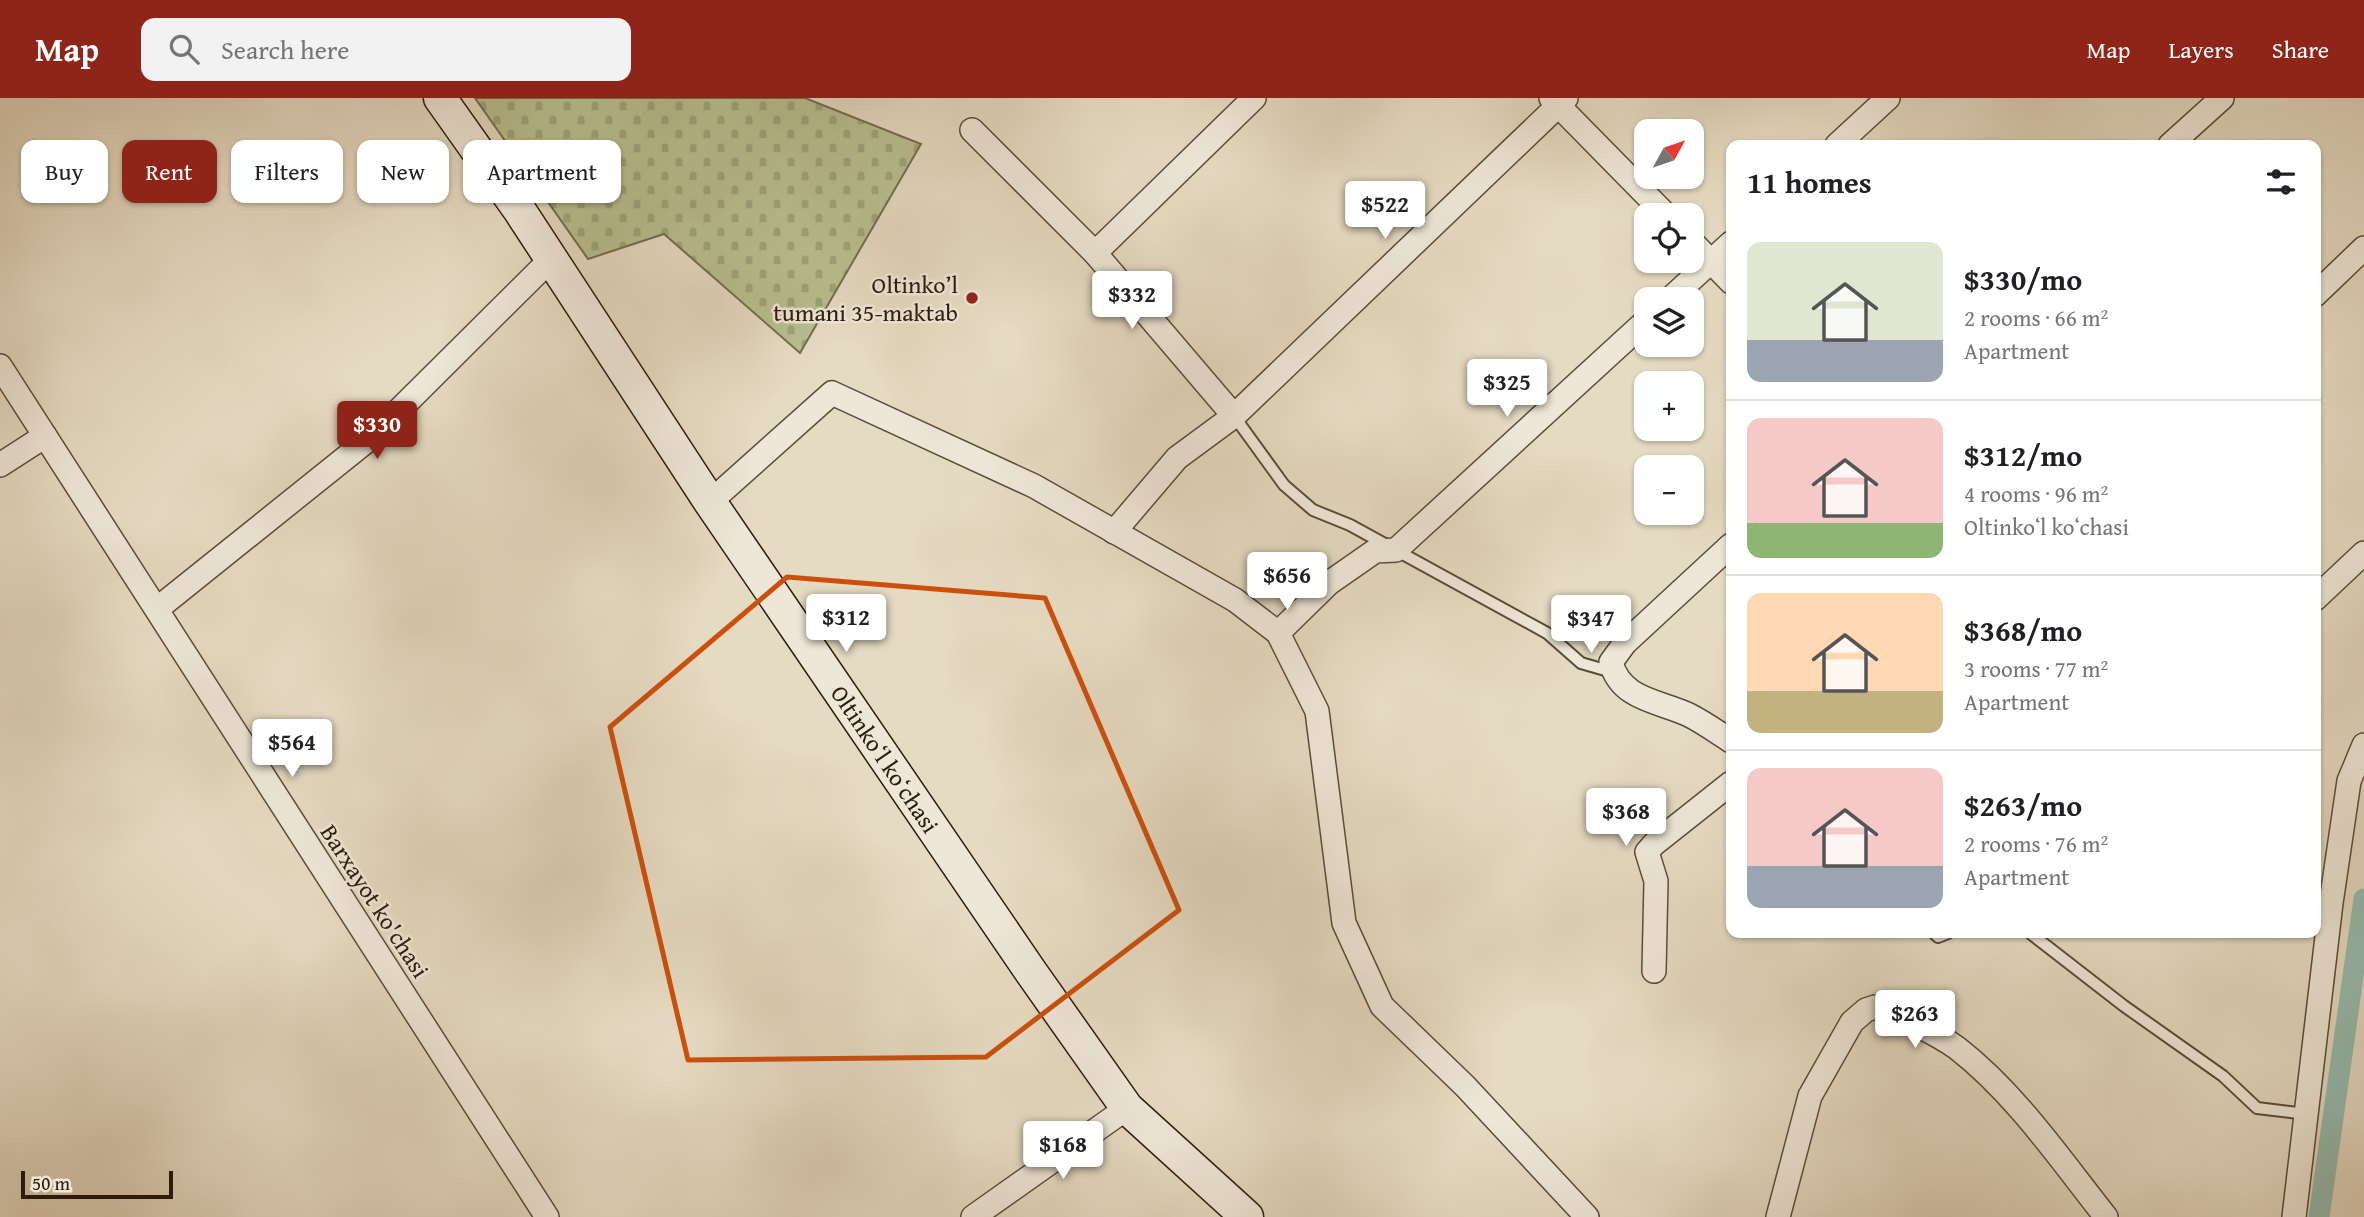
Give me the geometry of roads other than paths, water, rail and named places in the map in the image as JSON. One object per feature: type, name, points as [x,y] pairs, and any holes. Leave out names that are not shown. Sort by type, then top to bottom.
[{"type":"main road","name":"Oltinkoʻl koʻchasi","points":[[440,98],[520,211],[710,502],[1127,1108],[1247,1217]]},
{"type":"street","points":[[1095,253],[1254,98]]},
{"type":"street","points":[[1842,140],[1888,98]]},
{"type":"street","points":[[2175,140],[2222,98]]},
{"type":"street","points":[[1114,532],[1177,458],[1234,416],[1558,101],[1655,203]]},
{"type":"street","points":[[972,130],[1095,253],[1234,416]]},
{"type":"street","points":[[2321,289],[2364,247]]},
{"type":"street","points":[[1683,287],[1726,248]]},
{"type":"street","points":[[1704,254],[1726,277]]},
{"type":"street","points":[[157,609],[374,435],[551,259]]},
{"type":"street","points":[[1278,633],[1338,577],[1375,551],[1396,550],[1634,332]]},
{"type":"street","name":"Barxayot ko'chasi","points":[[0,366],[547,1217]]},
{"type":"street","points":[[710,502],[832,393],[1034,486],[1235,600],[1278,633],[1317,711],[1344,923],[1382,1006],[1465,1086],[1587,1217]]},
{"type":"street","points":[[0,465],[45,436]]},
{"type":"street","points":[[1726,550],[1625,643],[1611,663],[1614,673],[1626,687],[1643,700],[1688,714],[1726,738]]},
{"type":"street","points":[[2321,593],[2364,553]]},
{"type":"street","points":[[2321,924],[2323,895],[2349,781],[2364,745]]},
{"type":"street","points":[[1654,971],[1656,881],[1647,852],[1726,787]]},
{"type":"street","points":[[2294,1217],[2308,1114],[2320,938]]},
{"type":"street","points":[[1778,1217],[1810,1096],[1852,1022],[1866,1010],[1875,1007],[1894,1014],[1956,1048],[2011,1099],[2106,1217]]},
{"type":"street","points":[[973,1217],[1127,1108]]},
{"type":"lane","points":[[1234,416],[1284,485],[1313,510],[1350,525],[1547,633],[1581,663],[1614,673]]},
{"type":"lane","points":[[2036,938],[2124,1006],[2223,1076],[2257,1108],[2308,1114]]},
{"type":"waterway","points":[[2319,1217],[2364,899]]},
{"type":"place","name":"Oltinko’l tumani 35-maktab","points":[[972,298]]}]
